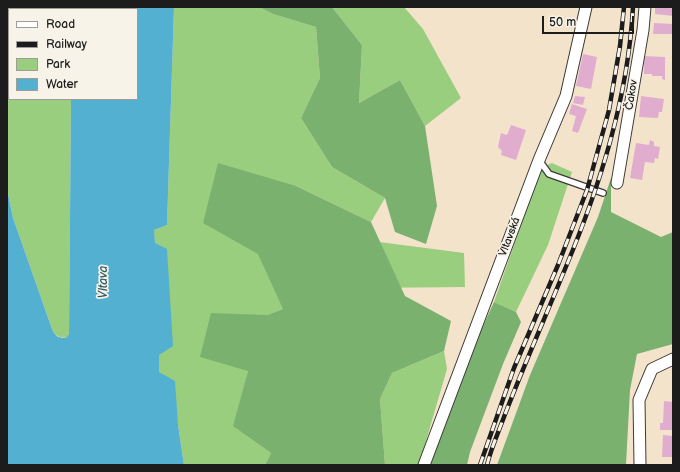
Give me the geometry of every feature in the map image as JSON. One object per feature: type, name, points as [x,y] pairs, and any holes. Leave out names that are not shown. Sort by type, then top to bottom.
[{"type":"street","name":"Vltavská","points":[[424,465],[540,160],[566,96],[586,7]]},
{"type":"street","name":"Čakov","points":[[617,183],[643,30],[645,7]]},
{"type":"street","points":[[640,465],[639,400],[652,369],[673,359]]},
{"type":"lane","points":[[540,160],[549,174],[604,193]]},
{"type":"green space","points":[[7,7],[72,7],[8,8],[8,100],[71,100],[69,334],[66,338],[57,336],[52,329],[13,218],[7,189]]},
{"type":"green space","points":[[174,7],[259,7],[273,14],[316,27],[320,78],[301,118],[332,167],[385,198],[371,222],[296,186],[264,227],[464,253],[465,287],[368,288],[283,309],[267,315],[254,315],[248,371],[234,426],[271,453],[265,465],[184,465],[178,425],[159,372],[154,230],[167,225]]},
{"type":"green space","points":[[259,7],[332,7],[362,45],[359,103],[400,80],[425,126],[437,206],[426,244],[395,232],[385,198],[332,167],[301,118],[320,78],[316,27],[273,14]]},
{"type":"green space","points":[[332,7],[404,7],[423,29],[461,98],[425,126],[400,80],[359,103],[362,45]]},
{"type":"green space","points":[[218,163],[296,186],[371,222],[405,296],[451,321],[444,351],[392,373],[380,399],[385,465],[265,465],[271,453],[233,426],[248,371],[200,357],[211,313],[267,315],[283,309],[258,254],[203,223]]},
{"type":"green space","points":[[552,163],[572,172],[548,245],[516,312],[494,302],[541,168]]},
{"type":"green space","points":[[611,178],[611,212],[661,237],[673,232],[673,344],[637,354],[630,390],[626,465],[497,465],[530,375],[598,217]]},
{"type":"green space","points":[[494,302],[516,312],[521,322],[503,364],[470,452],[467,465],[428,465],[457,383]]},
{"type":"green space","points":[[444,351],[447,369],[419,465],[385,465],[380,399],[392,373]]},
{"type":"water","name":"Vltava","points":[[174,7],[167,225],[154,230],[155,243],[167,249],[173,346],[159,355],[159,372],[175,381],[178,425],[184,465],[7,465],[7,189],[13,218],[52,329],[57,336],[66,338],[69,334],[71,100],[138,100],[138,8],[72,8]]},
{"type":"building","points":[[655,7],[673,7],[673,16],[655,14]]},
{"type":"building","points":[[654,23],[673,24],[673,34],[653,34]]},
{"type":"building","points":[[583,54],[597,57],[591,89],[576,86]]},
{"type":"building","points":[[644,56],[665,57],[665,80],[662,79],[662,76],[644,74]]},
{"type":"building","points":[[575,96],[585,97],[583,105],[573,103]]},
{"type":"building","points":[[641,96],[664,99],[662,112],[659,112],[658,118],[639,117]]},
{"type":"building","points":[[572,104],[587,109],[578,133],[572,131],[576,116],[569,114]]},
{"type":"building","points":[[511,125],[526,130],[516,160],[501,155],[502,151],[498,147],[501,133],[507,135]]},
{"type":"building","points":[[650,140],[654,142],[654,146],[660,147],[658,159],[655,158],[654,163],[645,162],[642,180],[630,178],[636,143],[649,145]]},
{"type":"building","points":[[664,401],[673,402],[672,430],[660,430],[660,423],[663,423]]},
{"type":"building","points":[[663,435],[673,436],[672,457],[662,457]]},
{"type":"railway","points":[[480,465],[514,368],[558,265],[587,190],[609,110],[620,46],[624,7]]},
{"type":"railway","points":[[487,465],[511,398],[578,238],[601,174],[619,108],[630,41],[633,7]]}]
